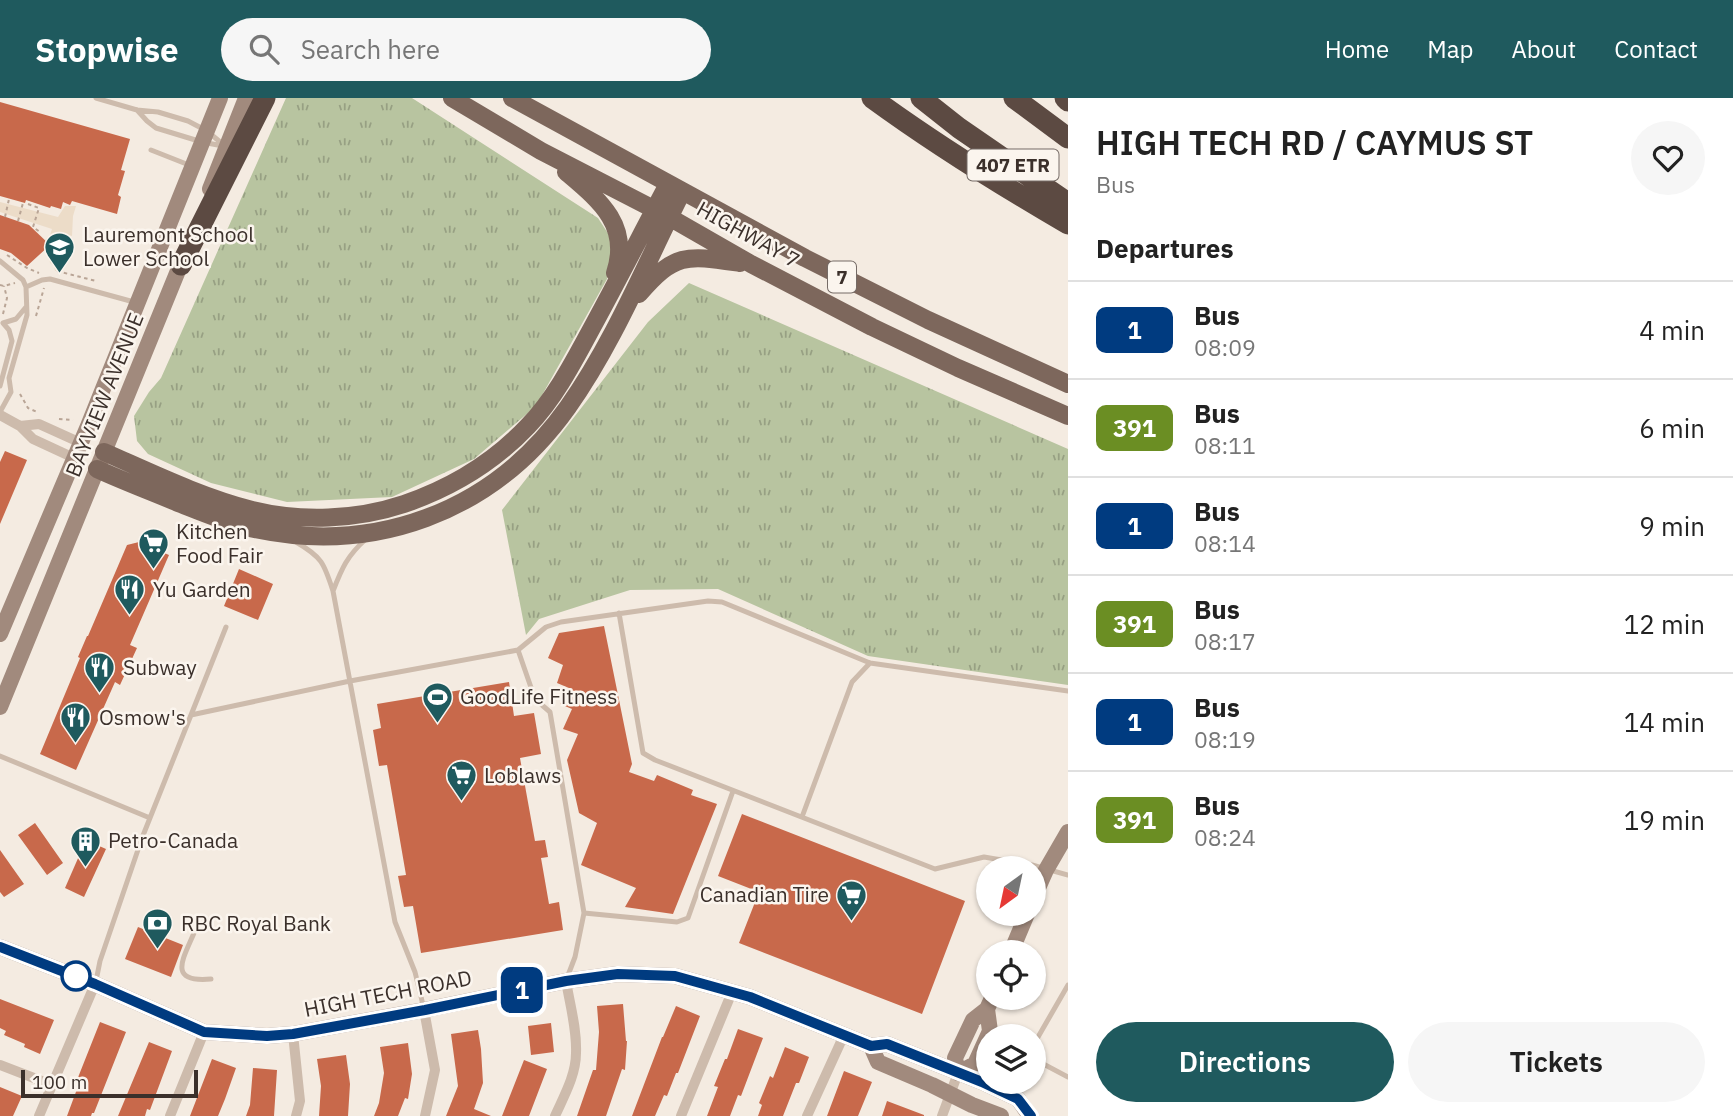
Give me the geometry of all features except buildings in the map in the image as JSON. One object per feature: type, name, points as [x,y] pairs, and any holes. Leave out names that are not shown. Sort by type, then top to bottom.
[{"type":"highway","points":[[181,265],[265,98]]},
{"type":"highway","points":[[872,98],[918,132],[1068,224]]},
{"type":"highway","name":"407 ETR","points":[[920,98],[1068,203]]},
{"type":"highway","name":"407 ETR","points":[[1014,98],[1068,138]]},
{"type":"main road","name":"HIGHWAY 7","points":[[452,98],[541,151],[872,327],[1068,416]]},
{"type":"main road","name":"HIGHWAY 7","points":[[512,98],[817,265],[928,320],[1068,384]]},
{"type":"main road","points":[[541,151],[597,198],[611,216],[620,243],[620,254],[606,303]]},
{"type":"main road","points":[[101,461],[202,512],[244,527],[310,537],[373,533],[403,526],[469,499],[523,459],[567,408],[588,376],[622,313],[675,188]]},
{"type":"main road","points":[[101,461],[253,510],[301,517],[347,516],[389,509],[428,496],[469,475],[500,453],[529,426],[558,388],[606,303],[662,214]]},
{"type":"main road","points":[[622,313],[656,274],[680,260],[706,257],[751,264]]},
{"type":"street","name":"BAYVIEW AVENUE","points":[[0,634],[81,443],[220,98]]},
{"type":"street","name":"BAYVIEW AVENUE","points":[[0,707],[181,265],[246,98]]},
{"type":"street","points":[[0,413],[20,426],[33,439],[74,458],[101,461]]},
{"type":"street","points":[[20,426],[38,424],[81,443],[101,461]]},
{"type":"street","points":[[1046,868],[1068,832]]},
{"type":"street","name":"HIGH TECH ROAD","points":[[0,947],[95,984],[204,1032],[267,1036],[293,1034],[425,1010],[566,981],[618,974],[675,976],[750,997],[871,1046],[887,1044],[1018,1099],[1029,1116]]},
{"type":"street","points":[[555,1116],[573,1072],[576,1055],[573,1016],[566,981]]},
{"type":"street","points":[[39,1116],[95,984]]},
{"type":"street","points":[[681,1116],[732,992]]},
{"type":"street","points":[[425,1010],[435,1070],[425,1116]]},
{"type":"street","points":[[942,1116],[958,1073],[955,1058],[972,1020],[983,1010]]},
{"type":"street","points":[[170,1116],[204,1032]]},
{"type":"street","points":[[293,1034],[300,1101],[296,1116]]},
{"type":"street","points":[[807,1116],[844,1035]]},
{"type":"street","name":"HIGH TECH ROAD","points":[[871,1046],[878,1062],[1001,1116]]},
{"type":"street","points":[[0,1065],[52,1085]]},
{"type":"lane","points":[[96,98],[188,121],[204,136],[226,147]]},
{"type":"lane","points":[[138,110],[156,128],[204,136],[226,147]]},
{"type":"lane","points":[[151,150],[192,166]]},
{"type":"lane","points":[[0,261],[23,280],[27,315],[9,378],[11,392],[0,413]]},
{"type":"lane","points":[[26,288],[50,279],[137,303]]},
{"type":"lane","points":[[0,386],[12,341],[9,330],[3,323],[16,319],[26,307]]},
{"type":"lane","points":[[281,533],[313,552],[325,565],[333,591],[395,922],[415,972],[425,1010]]},
{"type":"lane","points":[[333,591],[344,564],[354,550],[373,533]]},
{"type":"lane","points":[[191,715],[350,681],[519,650],[546,627],[561,622],[708,601],[722,602],[870,663],[1068,691]]},
{"type":"lane","points":[[620,613],[643,753],[654,760],[935,869],[976,859]]},
{"type":"lane","points":[[95,984],[100,961],[150,818],[226,627]]},
{"type":"lane","points":[[519,650],[535,699],[550,712],[584,913],[575,957],[566,981]]},
{"type":"lane","points":[[802,817],[852,682],[870,663]]},
{"type":"lane","points":[[0,756],[150,818]]},
{"type":"lane","points":[[584,913],[677,922],[688,918],[733,791]]},
{"type":"lane","points":[[1046,870],[1068,875]]},
{"type":"lane","points":[[194,933],[180,964],[182,971],[195,980],[211,979]]},
{"type":"lane","points":[[1046,1024],[1068,985]]},
{"type":"lane","points":[[1046,1065],[1068,1077]]},
{"type":"path","points":[[5,216],[9,199]]},
{"type":"path","points":[[18,221],[23,203]]},
{"type":"path","points":[[27,204],[39,208],[33,227],[40,232]]},
{"type":"path","points":[[0,252],[39,273],[43,280],[45,288],[35,320]]},
{"type":"path","points":[[3,315],[7,298],[4,286]]},
{"type":"path","points":[[0,302],[6,304]]},
{"type":"path","points":[[20,393],[28,408],[37,412]]},
{"type":"path","points":[[55,419],[73,420]]},
{"type":"green space","points":[[286,98],[412,98],[598,218],[613,241],[607,279],[536,406],[474,459],[392,497],[287,502],[211,483],[148,454],[137,441],[134,416],[161,378]]},
{"type":"green space","points":[[689,283],[1068,449],[1068,685],[868,656],[718,589],[630,590],[539,619],[526,635],[502,510],[648,322]]},
{"type":"shaded area","points":[[0,202],[58,217],[65,206],[76,206],[72,236],[61,233],[55,257],[64,260],[59,271],[55,271],[50,263],[50,245],[45,240],[52,229],[0,212]]},
{"type":"bus line","name":"1","points":[[0,947],[95,984],[204,1032],[267,1036],[293,1034],[425,1010],[566,981],[618,974],[675,976],[750,997],[871,1046],[887,1044],[1018,1099],[1031,1116]]},
{"type":"place","name":"Lauremont School Lower School","points":[[60,274]]},
{"type":"place","name":"Kitchen Food Fair","points":[[153,571]]},
{"type":"place","name":"Yu Garden","points":[[130,617]]},
{"type":"place","name":"Subway","points":[[100,695]]},
{"type":"place","name":"GoodLife Fitness","points":[[437,724]]},
{"type":"place","name":"Osmow's","points":[[76,745]]},
{"type":"place","name":"Loblaws","points":[[461,803]]},
{"type":"place","name":"Petro-Canada","points":[[85,868]]},
{"type":"place","name":"Canadian Tire","points":[[852,922]]},
{"type":"place","name":"RBC Royal Bank","points":[[158,951]]}]
